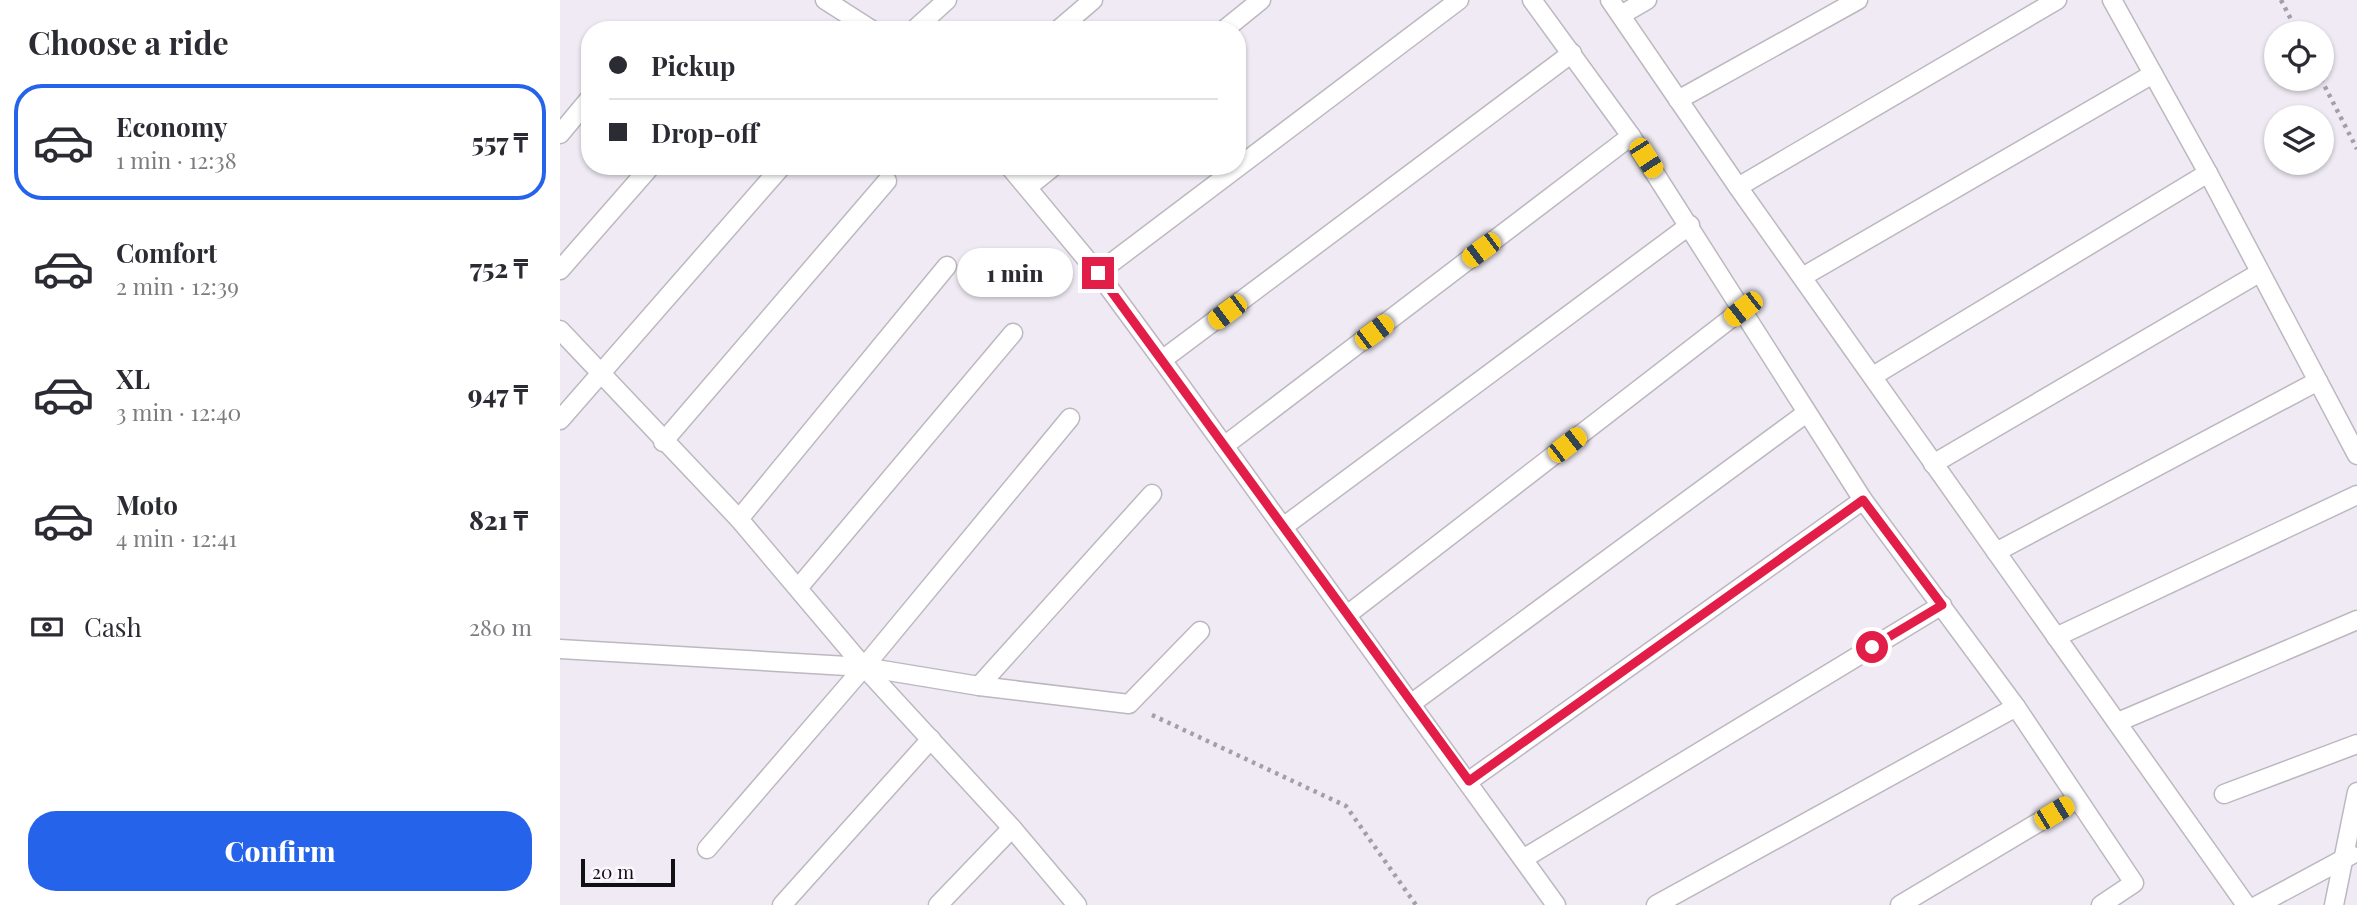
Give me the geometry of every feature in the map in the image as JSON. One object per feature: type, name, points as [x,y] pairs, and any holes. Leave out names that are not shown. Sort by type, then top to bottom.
[{"type":"lane","points":[[825,0],[858,21]]},
{"type":"lane","points":[[924,21],[947,0]]},
{"type":"lane","points":[[1068,21],[1093,0]]},
{"type":"lane","points":[[1235,21],[1261,0]]},
{"type":"lane","points":[[1246,161],[1459,0]]},
{"type":"lane","points":[[1532,0],[1631,136],[1690,225],[1805,414],[1863,500],[2016,707],[2134,883],[2101,905]]},
{"type":"lane","points":[[1647,0],[1615,7],[1738,187],[1804,276],[1933,464],[2246,905]]},
{"type":"lane","points":[[1678,100],[1858,0]]},
{"type":"lane","points":[[1738,187],[2057,0]]},
{"type":"lane","points":[[2112,0],[2208,173],[2357,455]]},
{"type":"lane","points":[[1162,360],[1572,53]]},
{"type":"lane","points":[[1804,276],[2153,74]]},
{"type":"lane","points":[[560,134],[581,109]]},
{"type":"lane","points":[[1224,446],[1631,136]]},
{"type":"lane","points":[[1873,376],[2208,173]]},
{"type":"lane","points":[[560,270],[643,175]]},
{"type":"lane","points":[[560,420],[774,175]]},
{"type":"lane","points":[[1017,175],[1098,273],[1469,781],[1556,905]]},
{"type":"lane","points":[[1028,187],[1043,175]]},
{"type":"lane","points":[[1098,273],[1228,175]]},
{"type":"lane","points":[[663,442],[887,181]]},
{"type":"lane","points":[[1283,527],[1690,225]]},
{"type":"lane","points":[[738,519],[947,266]]},
{"type":"lane","points":[[1933,464],[2259,273]]},
{"type":"lane","points":[[1347,615],[1743,309]]},
{"type":"lane","points":[[560,330],[738,519],[799,587],[864,667],[1012,828],[1077,905]]},
{"type":"lane","points":[[799,587],[1013,332]]},
{"type":"lane","points":[[1996,552],[2318,381]]},
{"type":"lane","points":[[1412,703],[1805,414]]},
{"type":"lane","points":[[707,849],[864,667],[1070,418]]},
{"type":"lane","points":[[979,686],[1152,494]]},
{"type":"lane","points":[[2056,637],[2357,495]]},
{"type":"lane","points":[[1469,781],[1863,500]]},
{"type":"lane","points":[[1522,859],[1942,605]]},
{"type":"lane","points":[[2118,722],[2357,620]]},
{"type":"lane","points":[[560,649],[864,667],[979,686],[1129,705],[1200,631]]},
{"type":"lane","points":[[1656,905],[2016,707]]},
{"type":"lane","points":[[782,905],[931,739]]},
{"type":"lane","points":[[2224,794],[2357,744]]},
{"type":"lane","points":[[2334,905],[2351,855],[2357,792]]},
{"type":"lane","points":[[1900,905],[2076,800]]},
{"type":"lane","points":[[937,905],[1012,828]]},
{"type":"lane","points":[[2258,905],[2351,855]]},
{"type":"path","points":[[2281,0],[2292,21]]},
{"type":"path","points":[[2327,91],[2357,149]]},
{"type":"path","points":[[1129,705],[1346,806],[1416,905]]},
{"type":"route","points":[[1098,273],[1469,781],[1863,500],[1942,605],[1872,647]]}]
